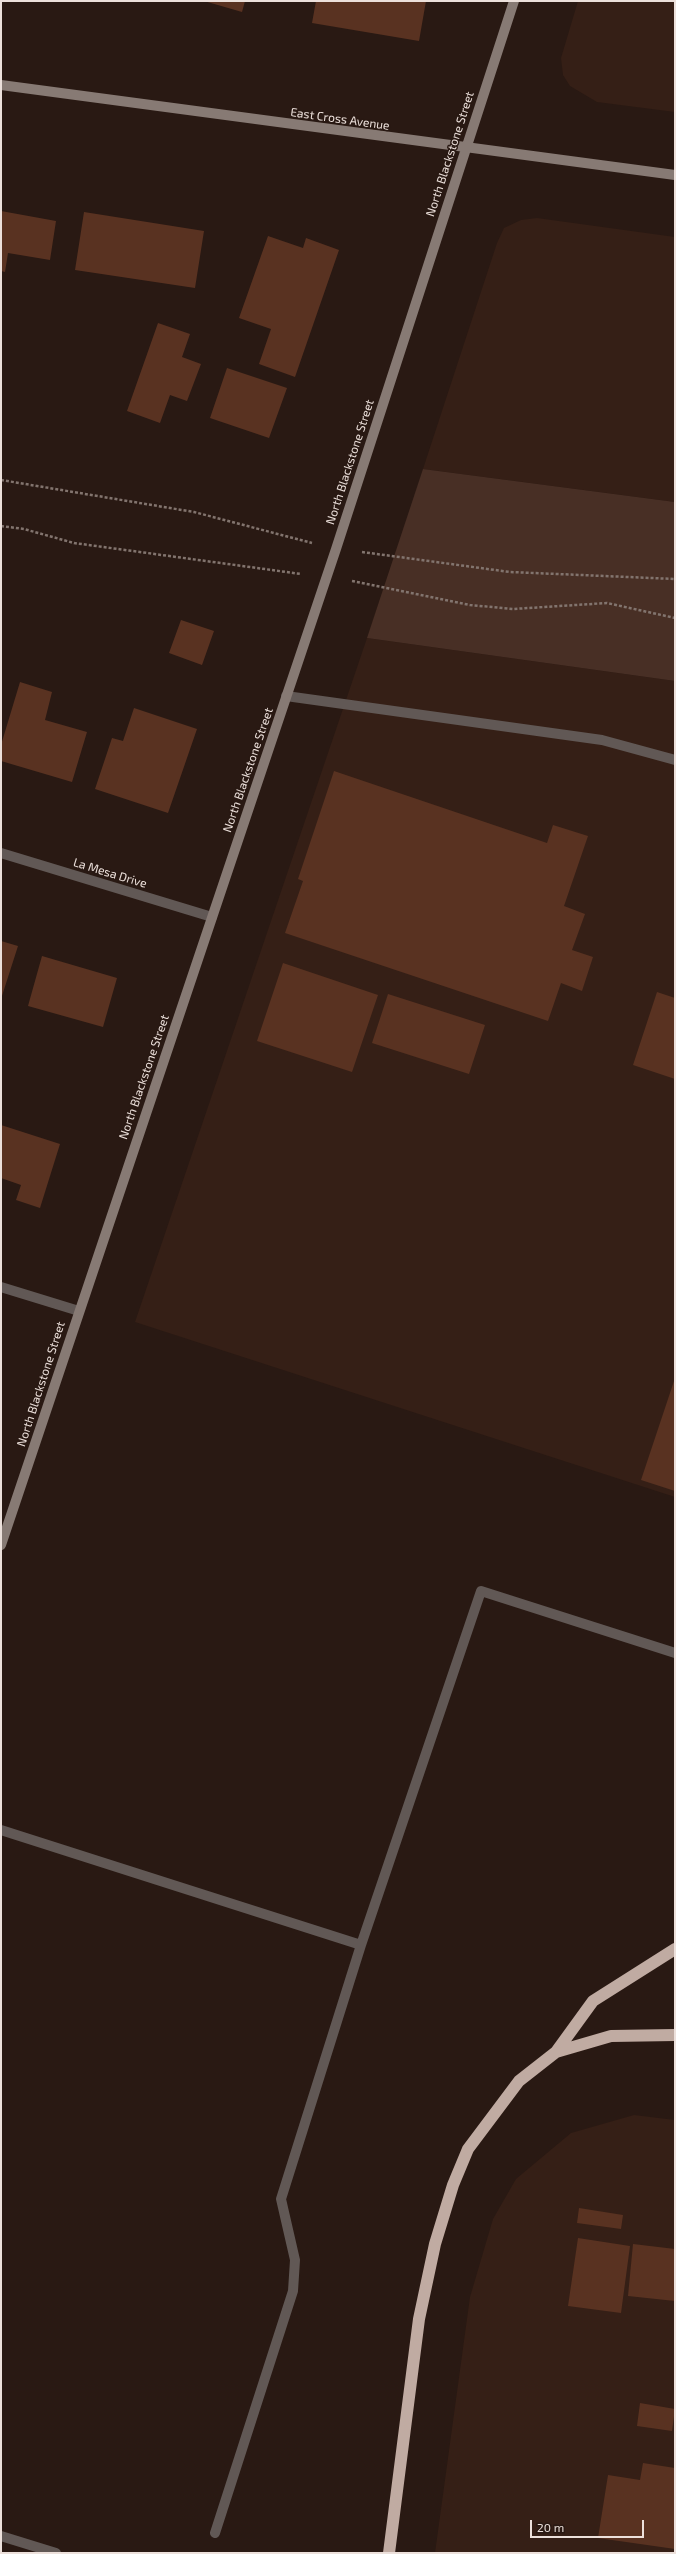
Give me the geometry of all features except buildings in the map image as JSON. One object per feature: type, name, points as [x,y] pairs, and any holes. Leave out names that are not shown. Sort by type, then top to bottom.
[{"type":"highway","points":[[389,2553],[419,2319],[435,2244],[453,2185],[468,2149],[518,2080],[556,2052],[593,2001],[675,1949]]},
{"type":"highway","points":[[556,2052],[611,2036],[675,2035]]},
{"type":"main road","name":"North Blackstone Street","points":[[1,1544],[286,696],[514,1]]},
{"type":"main road","name":"East Cross Avenue","points":[[1,85],[675,175]]},
{"type":"street","points":[[286,696],[597,740],[675,760]]},
{"type":"street","name":"La Mesa Drive","points":[[1,853],[212,917]]},
{"type":"street","points":[[1,1287],[79,1311]]},
{"type":"street","points":[[216,2533],[293,2291],[295,2260],[281,2199],[361,1945],[481,1591],[675,1653]]},
{"type":"street","points":[[1,1830],[361,1945]]},
{"type":"street","points":[[1,2536],[56,2553]]},
{"type":"shaded area","points":[[578,1],[675,1],[675,112],[597,102],[570,86],[563,75],[561,58]]},
{"type":"shaded area","points":[[537,218],[675,237],[675,502],[423,469],[497,243],[504,228],[521,220]]},
{"type":"shaded area","points":[[423,469],[675,502],[675,681],[367,638]]},
{"type":"shaded area","points":[[367,638],[675,681],[675,1497],[135,1322]]},
{"type":"shaded area","points":[[634,2115],[675,2120],[675,2553],[435,2553],[470,2297],[493,2219],[516,2179],[571,2133]]}]
